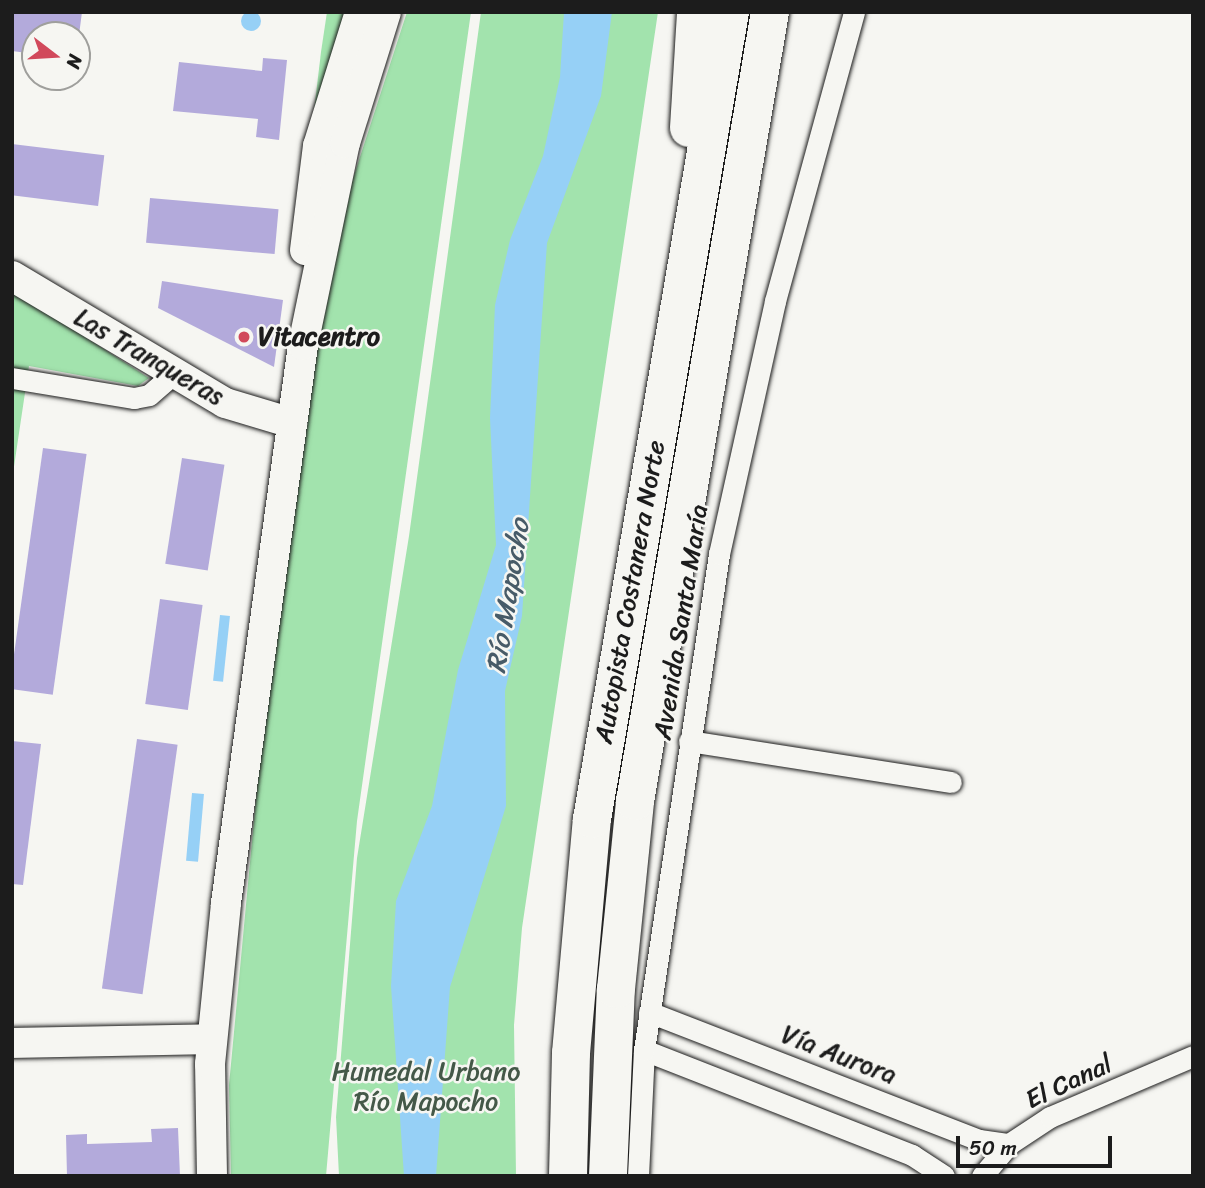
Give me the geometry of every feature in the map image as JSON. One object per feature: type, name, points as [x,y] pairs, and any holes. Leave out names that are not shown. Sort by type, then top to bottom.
[{"type":"highway","points":[[690,249],[696,12]]},
{"type":"highway","name":"Autopista Costanera Norte","points":[[568,1176],[570,1053],[592,819],[730,12]]},
{"type":"highway","name":"Autopista Costanera Norte","points":[[608,1176],[616,989],[635,801],[770,12]]},
{"type":"street","points":[[306,326],[301,282],[316,156],[360,12]]},
{"type":"street","points":[[212,1176],[212,1039],[306,326],[345,143],[386,12]]},
{"type":"street","name":"Avenida Santa María","points":[[833,87],[844,12]]},
{"type":"street","name":"Avenida Santa María","points":[[638,1176],[644,1049],[649,1012],[689,741],[749,406],[854,12]]},
{"type":"street","name":"Las Tranqueras","points":[[12,276],[225,403],[292,423]]},
{"type":"street","points":[[12,378],[134,398],[149,395],[174,373]]},
{"type":"street","points":[[689,741],[951,782]]},
{"type":"street","name":"Vía Aurora","points":[[649,1012],[979,1140],[1009,1144]]},
{"type":"street","points":[[12,1043],[212,1039]]},
{"type":"street","points":[[644,1049],[912,1155],[944,1176]]},
{"type":"street","name":"El Canal","points":[[982,1176],[1009,1144],[1069,1108],[1193,1056]]},
{"type":"green space","points":[[327,12],[357,12],[308,161],[321,52]]},
{"type":"green space","points":[[407,12],[471,12],[357,821],[326,1176],[231,1176],[229,1085],[262,735],[319,331],[335,234]]},
{"type":"green space","name":"Humedal Urbano Río Mapocho","points":[[481,12],[658,12],[522,928],[514,1025],[516,1176],[339,1176],[336,1117],[357,858],[409,536]]},
{"type":"green space","points":[[12,290],[149,378],[138,386],[29,366],[12,480]]},
{"type":"water","points":[[247,11],[255,11],[261,21],[255,31],[247,31],[241,25],[241,17]]},
{"type":"water","name":"Río Mapocho","points":[[564,12],[612,12],[601,96],[547,243],[522,616],[505,691],[506,806],[450,987],[436,1176],[404,1176],[391,986],[396,901],[432,806],[458,670],[496,545],[490,418],[495,305],[510,240],[543,156],[560,77]]},
{"type":"water","points":[[220,615],[230,616],[223,682],[213,681]]},
{"type":"water","points":[[192,793],[204,794],[198,862],[186,861]]},
{"type":"building","points":[[12,12],[82,12],[81,21],[21,21],[21,52],[12,51]]},
{"type":"building","points":[[263,58],[287,60],[279,140],[256,137],[258,119],[173,111],[179,62],[262,71]]},
{"type":"building","points":[[12,144],[104,155],[98,206],[12,195]]},
{"type":"building","points":[[150,198],[279,209],[275,254],[146,243]]},
{"type":"building","name":"Vitacentro","points":[[162,281],[283,300],[274,367],[158,308]]},
{"type":"building","points":[[43,448],[87,454],[53,695],[12,689],[12,669]]},
{"type":"building","points":[[182,458],[224,465],[208,570],[165,564]]},
{"type":"building","points":[[160,599],[203,605],[188,710],[145,704]]},
{"type":"building","points":[[137,739],[178,745],[143,994],[102,989]]},
{"type":"building","points":[[12,741],[41,744],[23,885],[12,884]]},
{"type":"building","points":[[178,1128],[180,1176],[67,1176],[66,1135],[87,1134],[87,1144],[152,1142],[151,1129]]},
{"type":"place","name":"Vitacentro","points":[[244,337]]}]
